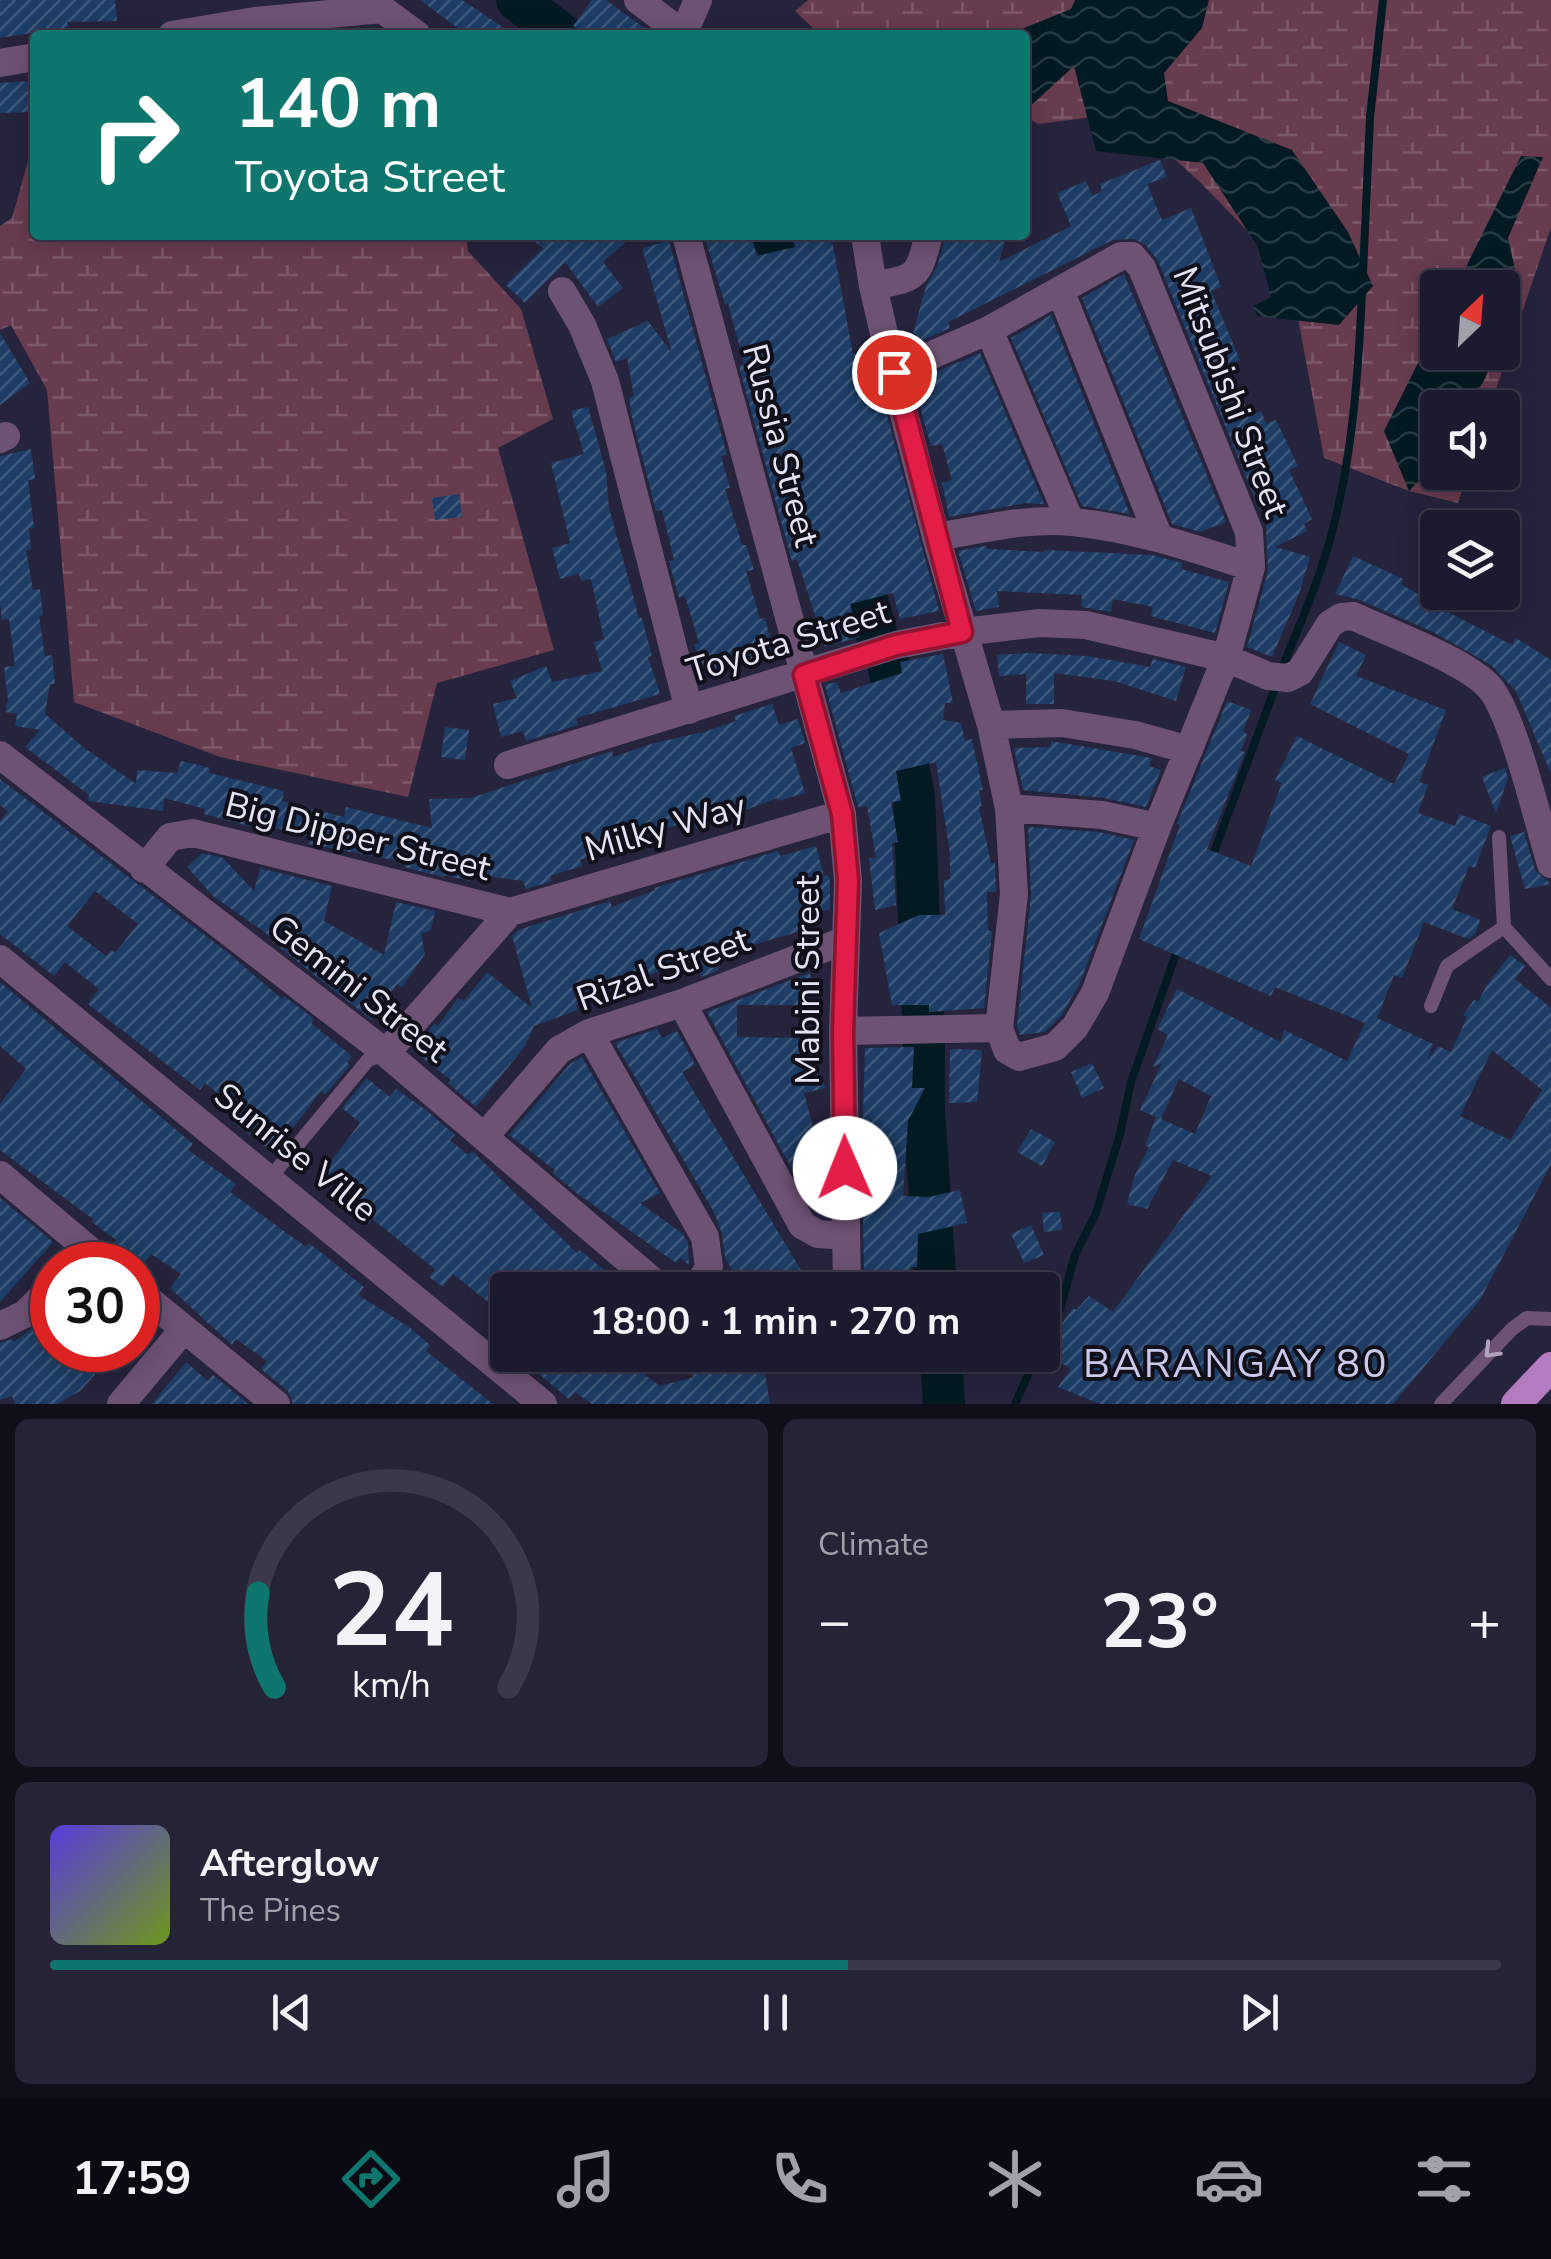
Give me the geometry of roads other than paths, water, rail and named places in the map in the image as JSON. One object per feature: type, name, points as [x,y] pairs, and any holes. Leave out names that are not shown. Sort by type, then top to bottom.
[{"type":"main road","points":[[1516,1404],[1549,1372]]},
{"type":"street","points":[[638,0],[678,30]]},
{"type":"street","points":[[685,30],[698,0]]},
{"type":"street","points":[[189,30],[255,11],[382,4],[411,30]]},
{"type":"street","points":[[0,63],[30,58]]},
{"type":"street","name":"Russia Street","points":[[687,240],[804,675]]},
{"type":"street","points":[[843,1031],[998,1028],[1014,894],[1009,808],[991,725],[936,537],[873,286],[867,240]]},
{"type":"street","points":[[873,286],[907,279],[919,270],[928,240]]},
{"type":"street","name":"Mitsubishi Street","points":[[894,372],[989,330],[1121,256],[1132,256],[1142,268],[1250,532],[1251,567],[1226,658],[1095,993],[1075,1027],[1055,1047],[1019,1057],[1007,1050],[998,1028]]},
{"type":"street","points":[[1060,290],[1160,538]]},
{"type":"street","points":[[562,291],[582,325],[605,380],[689,710]]},
{"type":"street","points":[[989,330],[1070,522]]},
{"type":"street","points":[[936,537],[1013,524],[1070,522],[1160,538],[1251,567]]},
{"type":"street","name":"Toyota Street","points":[[508,764],[896,645],[962,632],[1039,623],[1086,625],[1226,658],[1268,676],[1288,678],[1300,672],[1330,624],[1340,617],[1353,616],[1472,673],[1490,688],[1504,713],[1551,864]]},
{"type":"street","name":"Mabini Street","points":[[804,675],[842,814],[848,880],[843,1031],[847,1272]]},
{"type":"street","points":[[991,725],[1062,723],[1135,735],[1189,750]]},
{"type":"street","name":"Gemini Street","points":[[0,755],[386,1053],[643,1272]]},
{"type":"street","points":[[1009,808],[1102,815],[1157,827]]},
{"type":"street","name":"Milky Way","points":[[510,912],[842,814]]},
{"type":"street","name":"Big Dipper Street","points":[[144,869],[170,837],[193,833],[510,912]]},
{"type":"street","points":[[386,1053],[510,912]]},
{"type":"street","name":"Rizal Street","points":[[484,1137],[559,1050],[589,1034],[846,940]]},
{"type":"street","name":"Sunrise Ville","points":[[0,959],[542,1404]]},
{"type":"street","points":[[682,1003],[802,1225],[818,1234],[846,1236]]},
{"type":"street","points":[[589,1034],[705,1237],[705,1272]]},
{"type":"street","points":[[0,1175],[70,1242]]},
{"type":"street","points":[[0,1326],[30,1308]]},
{"type":"street","points":[[160,1310],[276,1404]]},
{"type":"street","points":[[121,1404],[183,1330]]},
{"type":"lane","points":[[1500,837],[1504,927],[1551,979]]},
{"type":"lane","points":[[1430,1006],[1447,966],[1504,927]]},
{"type":"lane","points":[[270,1178],[368,1060],[386,1053]]},
{"type":"lane","points":[[1441,1404],[1527,1318],[1551,1318]]},
{"type":"water","points":[[1075,0],[1209,0],[1202,28],[1164,73],[1168,101],[1292,150],[1348,232],[1373,286],[1339,325],[1257,316],[1253,306],[1271,297],[1258,247],[1203,163],[1096,151],[1074,66],[1030,106],[1030,30],[1019,30],[1071,9]]},
{"type":"water","points":[[1521,156],[1543,157],[1508,238],[1515,270],[1464,270]]},
{"type":"water","points":[[1420,359],[1420,370],[1489,370],[1479,390],[1420,390],[1420,480],[1409,491],[1384,431]]},
{"type":"waterway","points":[[517,0],[556,30]]},
{"type":"waterway","points":[[1363,273],[1370,117],[1383,0]]},
{"type":"waterway","points":[[774,240],[791,306]]},
{"type":"waterway","points":[[1283,666],[1318,579],[1340,499],[1355,395],[1362,292]]},
{"type":"waterway","points":[[852,544],[878,640]]},
{"type":"waterway","points":[[888,663],[914,797],[923,1019]]},
{"type":"waterway","points":[[1211,860],[1274,691]]},
{"type":"waterway","points":[[1060,1309],[1075,1255],[1096,1213],[1131,1082],[1178,948]]},
{"type":"waterway","points":[[924,1039],[924,1110],[935,1272]]},
{"type":"waterway","points":[[942,1372],[944,1404]]},
{"type":"waterway","points":[[1015,1404],[1029,1372]]},
{"type":"district","name":"BARANGAY 80","points":[[1236,1363]]}]
